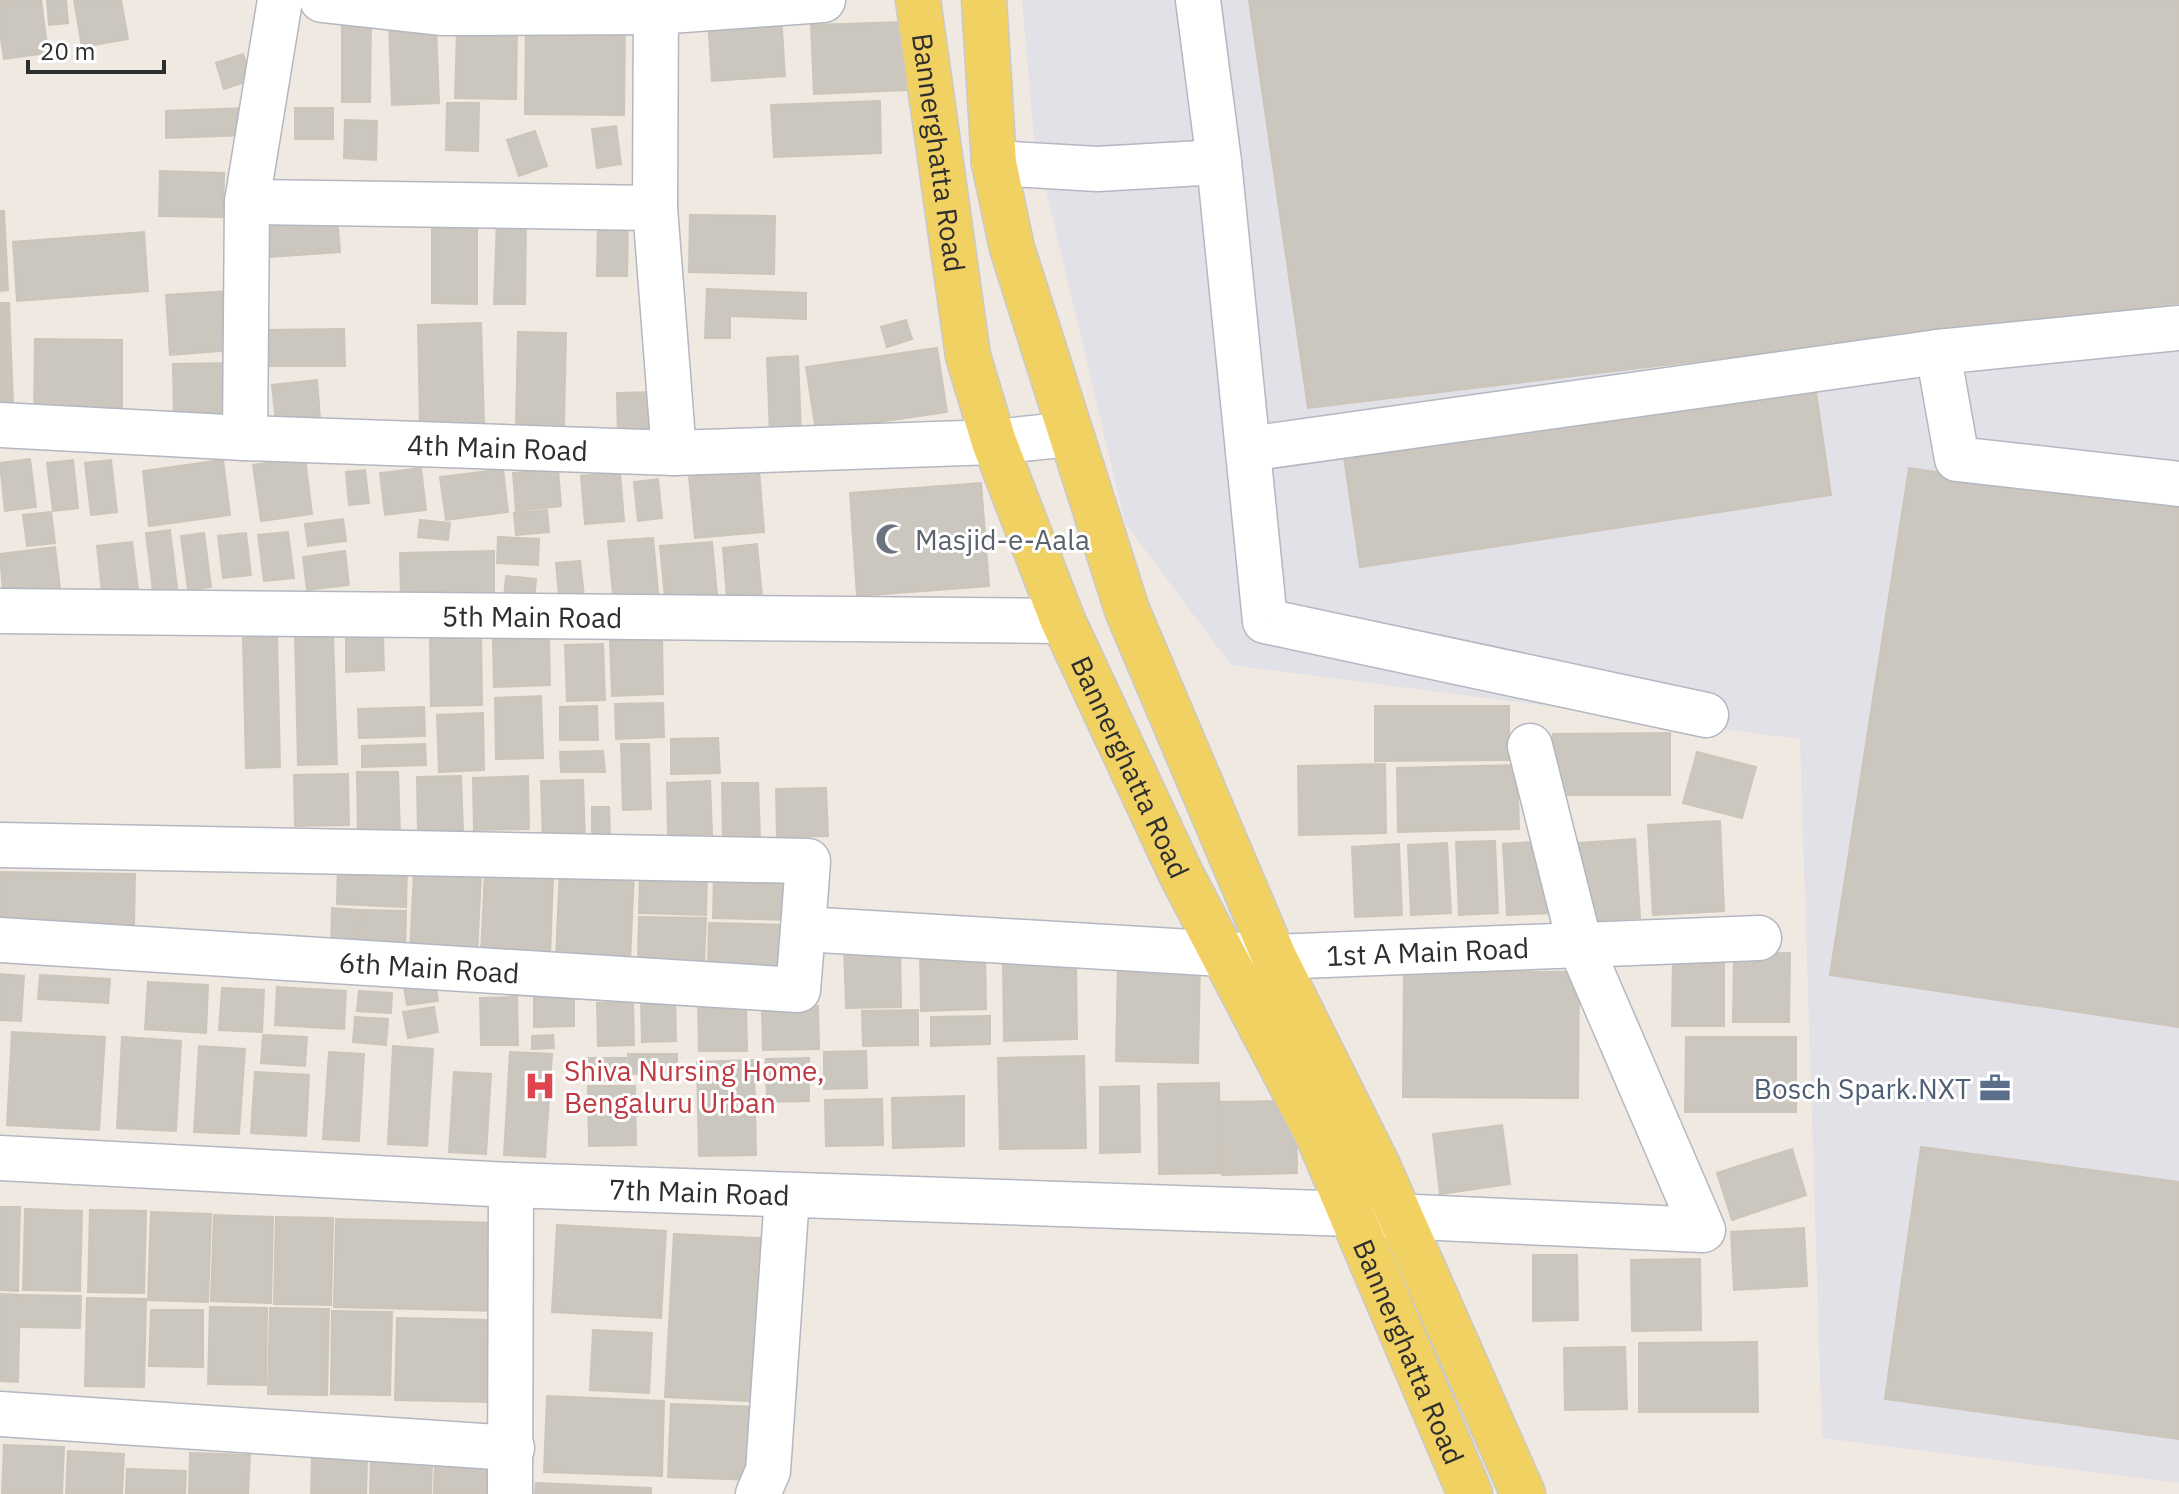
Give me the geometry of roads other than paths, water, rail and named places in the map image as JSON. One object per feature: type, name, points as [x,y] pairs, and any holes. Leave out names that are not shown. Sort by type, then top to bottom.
[{"type":"main road","name":"Bannerghatta Road","points":[[918,0],[968,356],[994,442],[1063,621],[1181,874],[1319,1138],[1470,1494]]},
{"type":"main road","name":"Bannerghatta Road","points":[[984,0],[994,163],[1012,248],[1127,610],[1274,957],[1401,1216],[1523,1494]]},
{"type":"street","points":[[245,438],[247,202],[280,0]]},
{"type":"street","points":[[322,0],[441,13],[823,0]]},
{"type":"street","points":[[1198,0],[1219,162],[1265,621],[1706,715]]},
{"type":"street","points":[[656,6],[655,208],[674,453]]},
{"type":"street","points":[[994,163],[1097,169],[1219,162]]},
{"type":"street","points":[[247,202],[655,208]]},
{"type":"street","points":[[1248,449],[1938,352],[2179,328]]},
{"type":"street","points":[[1938,352],[1957,459],[2179,484]]},
{"type":"street","name":"4th Main Road","points":[[0,425],[245,438],[674,453],[994,442],[1071,434]]},
{"type":"street","name":"5th Main Road","points":[[0,611],[1063,621]]},
{"type":"street","points":[[1530,746],[1580,945]]},
{"type":"street","points":[[0,845],[808,861],[803,929]]},
{"type":"street","name":"1st A Main Road","points":[[803,929],[1274,957],[1759,938]]},
{"type":"street","name":"6th Main Road","points":[[0,940],[798,990],[803,929]]},
{"type":"street","name":"7th Main Road","points":[[0,1158],[511,1185],[1351,1214],[1703,1230],[1580,945]]},
{"type":"street","points":[[510,1494],[511,1185]]},
{"type":"street","points":[[758,1494],[768,1471],[787,1196]]},
{"type":"street","points":[[0,1414],[512,1448]]},
{"type":"place","name":"Masjid-e-Aala","points":[[891,539]]},
{"type":"place","name":"Shiva Nursing Home, Bengaluru Urban","points":[[540,1086]]},
{"type":"place","name":"Bosch Spark.NXT","points":[[1995,1088]]}]
